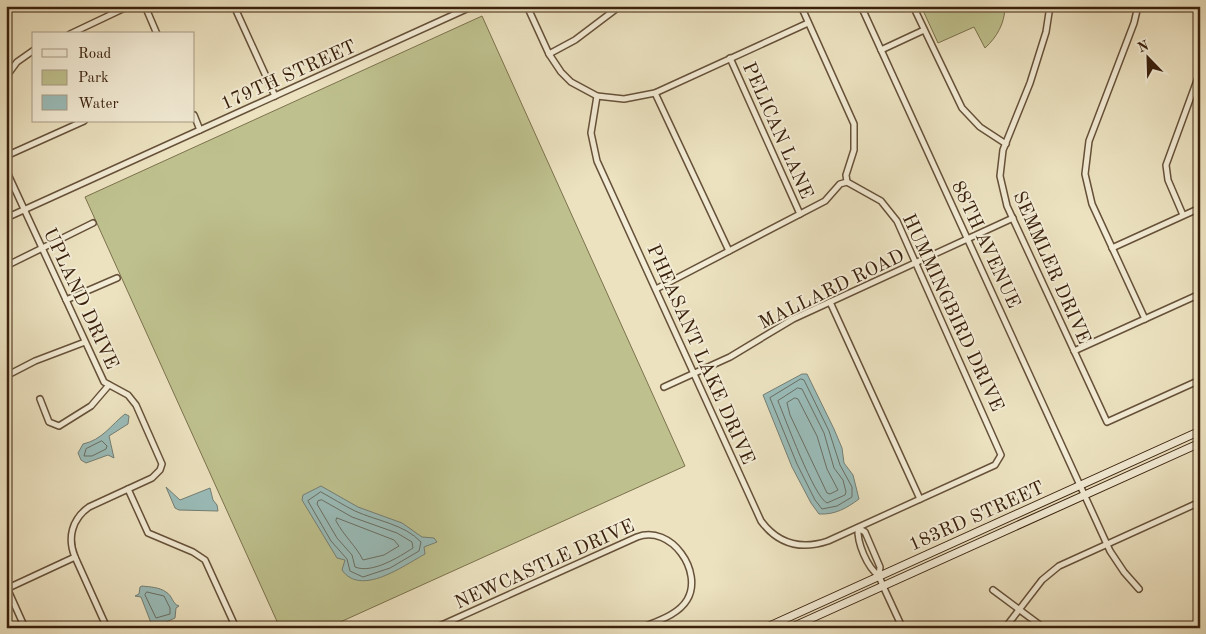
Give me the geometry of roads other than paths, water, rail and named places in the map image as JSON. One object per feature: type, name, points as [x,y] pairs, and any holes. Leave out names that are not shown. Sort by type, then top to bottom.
[{"type":"street","points":[[74,32],[130,6]]},
{"type":"street","points":[[145,6],[156,32]]},
{"type":"street","points":[[234,6],[275,96]]},
{"type":"street","name":"179TH STREET","points":[[6,218],[473,6]]},
{"type":"street","points":[[527,6],[549,54],[561,72],[571,82],[597,96],[632,99],[655,93],[808,23]]},
{"type":"street","points":[[549,54],[575,40],[620,6]]},
{"type":"street","points":[[656,289],[825,201],[840,184],[847,182],[846,175],[854,150],[854,124],[800,6]]},
{"type":"street","name":"88TH AVENUE","points":[[861,6],[1107,544],[1117,562],[1140,589]]},
{"type":"street","points":[[913,6],[962,108],[980,127],[1006,144]]},
{"type":"street","name":"SEMMLER DRIVE","points":[[1050,6],[1046,32],[1030,83],[1006,144],[1000,176],[1005,200],[1106,422],[1200,380]]},
{"type":"street","points":[[1138,6],[1134,23],[1090,141],[1086,157],[1085,174],[1089,194],[1144,319]]},
{"type":"street","points":[[881,50],[924,30]]},
{"type":"street","points":[[6,77],[17,62],[32,51]]},
{"type":"street","name":"PELICAN LANE","points":[[730,58],[800,214]]},
{"type":"street","points":[[1183,215],[1168,180],[1166,165],[1200,72]]},
{"type":"street","points":[[655,93],[729,251]]},
{"type":"street","name":"PHEASANT LAKE DRIVE","points":[[597,96],[591,125],[594,152],[693,374],[761,521],[768,531],[791,544],[808,546],[828,541],[994,466],[1002,455],[999,447]]},
{"type":"street","points":[[195,118],[200,130]]},
{"type":"street","points":[[6,156],[82,122]]},
{"type":"street","name":"UPLAND DRIVE","points":[[6,170],[104,382],[128,395],[136,405],[160,458],[160,470],[152,478],[128,489]]},
{"type":"street","name":"HUMMINGBIRD DRIVE","points":[[847,182],[871,194],[888,208],[897,221],[999,447]]},
{"type":"street","points":[[1112,248],[1200,208]]},
{"type":"street","name":"MALLARD ROAD","points":[[664,387],[730,357],[793,319],[1013,218]]},
{"type":"street","points":[[6,266],[93,223]]},
{"type":"street","points":[[66,300],[117,278]]},
{"type":"street","points":[[1074,351],[1200,294]]},
{"type":"street","points":[[830,302],[920,499]]},
{"type":"street","points":[[6,376],[35,361],[85,342]]},
{"type":"street","points":[[40,399],[49,422],[59,426],[91,406],[109,385]]},
{"type":"street","name":"183RD STREET","points":[[765,628],[1200,431]]},
{"type":"street","name":"183RD STREET","points":[[790,628],[1200,443]]},
{"type":"street","points":[[107,628],[74,557],[71,535],[75,522],[89,507],[128,489],[148,532],[194,552],[205,560],[236,628]]},
{"type":"street","points":[[1004,628],[1042,580],[1059,566],[1200,502]]},
{"type":"street","points":[[879,576],[871,570],[858,536],[858,528],[865,532],[880,567],[879,576],[902,627],[910,628]]},
{"type":"street","name":"NEWCASTLE DRIVE","points":[[436,628],[641,535],[653,534],[668,539],[677,547],[690,575],[691,585],[686,601],[676,612],[641,628]]},
{"type":"street","points":[[26,628],[7,588],[74,557]]},
{"type":"street","points":[[993,590],[1044,628]]},
{"type":"water","points":[[802,374],[807,374],[834,429],[842,448],[844,463],[853,475],[859,499],[836,512],[819,514],[811,503],[792,467],[763,395]]},
{"type":"water","points":[[125,414],[129,416],[128,424],[109,436],[114,458],[108,455],[86,463],[81,460],[78,453],[83,444],[101,436]]},
{"type":"water","points":[[321,486],[358,507],[402,523],[422,537],[434,538],[437,542],[424,547],[425,554],[382,577],[360,581],[350,578],[342,570],[345,560],[337,558],[302,500],[303,495]]},
{"type":"water","points":[[166,487],[180,500],[210,488],[218,511],[179,510],[175,508]]},
{"type":"water","points":[[140,587],[157,588],[168,594],[175,604],[179,606],[176,608],[175,618],[153,628],[141,597],[135,596],[139,594]]}]
